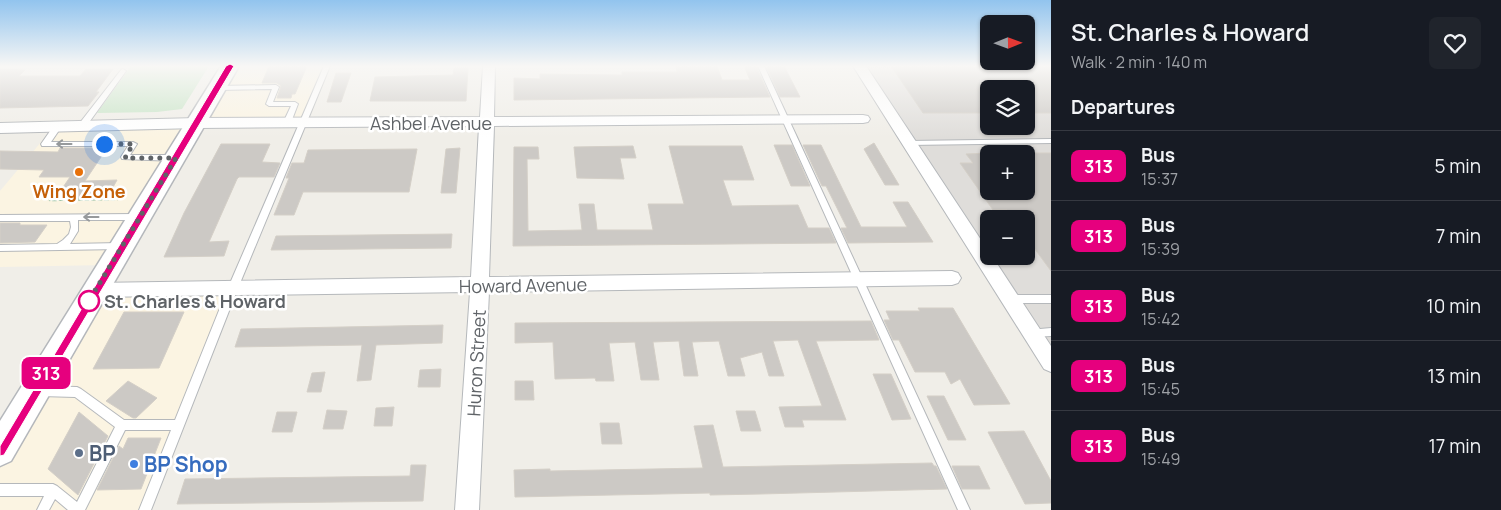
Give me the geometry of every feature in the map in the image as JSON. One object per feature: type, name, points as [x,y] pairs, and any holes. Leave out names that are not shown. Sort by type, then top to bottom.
[{"type":"main road","points":[[0,450],[217,90]]},
{"type":"street","name":"Huron Street","points":[[468,510],[488,90]]},
{"type":"street","points":[[874,90],[1051,363]]},
{"type":"street","name":"Ashbel Avenue","points":[[0,128],[197,123],[486,123],[862,119]]},
{"type":"street","name":"Howard Avenue","points":[[95,290],[952,278]]},
{"type":"lane","points":[[82,126],[109,90]]},
{"type":"lane","points":[[275,90],[269,104],[295,104],[287,123]]},
{"type":"lane","points":[[145,510],[233,288],[317,90]]},
{"type":"lane","points":[[772,90],[964,510]]},
{"type":"lane","points":[[58,126],[45,144],[133,144],[125,158],[176,158]]},
{"type":"lane","points":[[908,143],[1051,140]]},
{"type":"lane","points":[[0,218],[140,217]]},
{"type":"lane","points":[[56,248],[68,241],[74,232],[76,223],[73,218]]},
{"type":"lane","points":[[0,248],[122,246]]},
{"type":"lane","points":[[1009,299],[1051,299]]},
{"type":"lane","points":[[1031,333],[1051,332]]},
{"type":"lane","points":[[35,391],[78,392],[122,425],[179,425]]},
{"type":"lane","points":[[0,490],[53,490],[78,510],[122,425]]},
{"type":"lane","points":[[43,510],[53,490]]},
{"type":"path","points":[[56,191],[50,200],[118,199]]},
{"type":"shaded area","points":[[221,90],[321,90],[306,126],[200,126]]},
{"type":"shaded area","points":[[879,90],[980,90],[980,135],[1035,135],[1035,90],[1051,90],[1051,354],[993,265],[1035,265],[1035,210],[980,210],[980,245]]},
{"type":"shaded area","points":[[194,123],[107,265],[0,267],[0,191],[52,129]]},
{"type":"shaded area","points":[[236,293],[150,510],[0,510],[0,459],[98,294]]},
{"type":"green space","points":[[114,90],[194,90],[182,109],[157,112],[97,113]]},
{"type":"building","points":[[0,90],[98,90],[96,92],[99,92],[88,106],[0,108]]},
{"type":"building","points":[[280,90],[297,90],[291,98],[277,98]]},
{"type":"building","points":[[331,90],[345,90],[341,102],[327,102]]},
{"type":"building","points":[[372,90],[467,90],[466,101],[370,101]]},
{"type":"building","points":[[514,90],[767,90],[770,97],[514,100]]},
{"type":"building","points":[[777,90],[796,90],[800,97],[780,97]]},
{"type":"building","points":[[907,90],[980,90],[980,113],[923,113]]},
{"type":"building","points":[[1035,90],[1051,90],[1051,113],[1035,113]]},
{"type":"building","points":[[874,143],[899,185],[885,185],[864,149]]},
{"type":"building","points":[[221,144],[270,144],[262,162],[280,163],[274,177],[239,177],[237,179],[209,242],[229,241],[224,256],[164,257],[184,213]]},
{"type":"building","points":[[774,145],[792,145],[810,186],[791,186]]},
{"type":"building","points":[[803,145],[821,145],[861,227],[907,227],[893,202],[908,202],[933,242],[848,243],[841,228],[847,228],[826,186],[822,186]]},
{"type":"building","points":[[633,146],[636,158],[620,158],[624,179],[577,178],[574,147]]},
{"type":"building","points":[[669,146],[742,146],[754,180],[723,180],[732,206],[798,205],[808,228],[829,228],[836,243],[513,246],[514,147],[538,147],[539,159],[527,159],[528,231],[582,230],[579,204],[594,204],[597,230],[653,230],[648,204],[684,204]]},
{"type":"building","points":[[60,148],[107,148],[85,181],[117,180],[107,198],[55,199],[70,177],[39,177],[44,170],[0,169],[0,151],[58,152]]},
{"type":"building","points":[[460,148],[456,193],[441,193],[446,149]]},
{"type":"building","points":[[417,149],[409,192],[303,192],[294,215],[274,215],[289,178],[286,178],[292,163],[304,163],[308,150]]},
{"type":"building","points":[[980,153],[980,191],[960,163],[973,163],[966,154]]},
{"type":"building","points":[[1035,153],[1051,153],[1051,271],[1035,249],[1035,210],[993,210],[986,200],[1035,200]]},
{"type":"building","points":[[0,223],[47,225],[35,242],[0,243]]},
{"type":"building","points":[[452,234],[451,248],[271,250],[276,236]]},
{"type":"building","points":[[918,308],[953,308],[1010,404],[974,405],[960,379],[951,384],[945,372],[915,372],[899,340],[893,340],[884,320],[890,320],[886,311],[920,311]]},
{"type":"building","points":[[124,312],[184,312],[159,368],[93,369]]},
{"type":"building","points":[[871,321],[879,340],[816,341],[846,420],[802,420],[804,427],[785,427],[779,407],[822,406],[798,340],[773,341],[784,376],[769,376],[762,352],[740,358],[745,376],[728,376],[719,341],[692,342],[698,376],[684,376],[679,341],[653,342],[659,380],[641,380],[635,342],[609,343],[614,381],[596,381],[595,378],[555,379],[553,342],[515,343],[515,323]]},
{"type":"building","points":[[443,325],[442,343],[376,345],[371,380],[357,381],[362,345],[235,347],[241,329]]},
{"type":"building","points":[[441,369],[440,387],[418,387],[420,370]]},
{"type":"building","points":[[325,372],[321,392],[307,392],[312,373]]},
{"type":"building","points":[[873,374],[891,374],[911,419],[892,420]]},
{"type":"building","points":[[128,381],[157,398],[136,418],[106,401]]},
{"type":"building","points":[[515,381],[533,381],[534,400],[515,400]]},
{"type":"building","points":[[927,396],[944,396],[966,440],[948,440]]},
{"type":"building","points":[[394,407],[392,426],[374,426],[376,408]]},
{"type":"building","points":[[327,410],[347,411],[343,429],[323,429]]},
{"type":"building","points":[[736,411],[755,411],[761,431],[741,431]]},
{"type":"building","name":"BP","points":[[79,412],[108,436],[78,495],[48,469]]},
{"type":"building","points":[[277,412],[297,412],[292,432],[272,432]]},
{"type":"building","points":[[600,423],[619,423],[622,444],[602,444]]},
{"type":"building","points":[[713,425],[723,467],[932,463],[936,466],[947,489],[710,495],[710,493],[515,497],[514,470],[703,468],[694,426]]},
{"type":"building","points":[[1024,431],[1051,481],[1051,503],[1025,504],[988,432]]},
{"type":"building","name":"BP Shop","points":[[128,438],[161,438],[141,489],[97,490],[119,446],[123,449]]},
{"type":"building","points":[[411,465],[426,465],[423,501],[177,504],[185,479],[410,476]]},
{"type":"building","points":[[952,466],[979,466],[990,489],[962,489]]},
{"type":"bus line","name":"313","points":[[0,450],[216,90]]},
{"type":"place","name":"Wing Zone","points":[[79,172]]},
{"type":"place","name":"St. Charles & Howard","points":[[89,301]]},
{"type":"place","name":"BP","points":[[79,453]]},
{"type":"place","name":"BP Shop","points":[[134,464]]},
{"type":"route","points":[[89,301],[85,307],[176,158],[125,158],[133,144],[104,144]]}]
